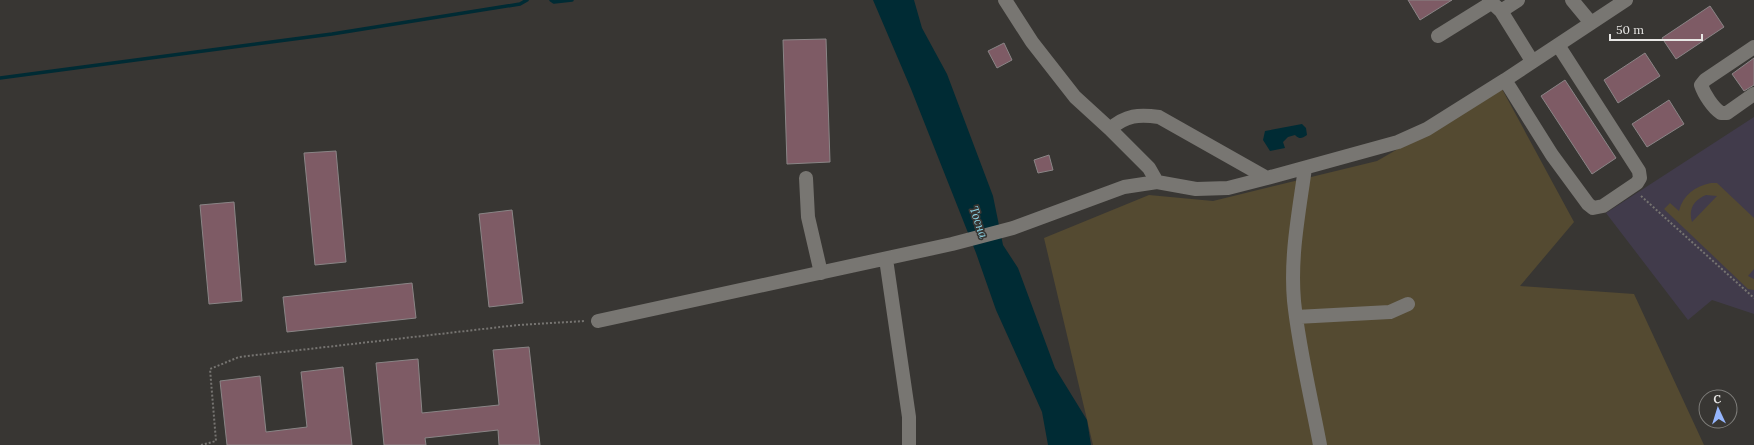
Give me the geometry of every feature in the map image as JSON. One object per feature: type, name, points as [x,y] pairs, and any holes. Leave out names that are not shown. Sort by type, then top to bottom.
[{"type":"street","points":[[1005,0],[1032,42],[1075,97],[1149,168],[1157,182]]},
{"type":"street","points":[[1438,36],[1494,5],[1518,0]]},
{"type":"street","points":[[1572,0],[1591,23]]},
{"type":"street","points":[[598,321],[952,244],[1014,228],[1124,187],[1157,182],[1196,189],[1228,188],[1398,142],[1427,129],[1506,80],[1532,61],[1626,0]]},
{"type":"street","points":[[1494,5],[1532,61]]},
{"type":"street","points":[[1506,80],[1552,155],[1588,204],[1593,208],[1603,206],[1638,183],[1640,178],[1639,171],[1558,44]]},
{"type":"street","points":[[1754,47],[1705,80],[1702,85],[1703,90],[1717,110],[1721,113],[1727,112],[1754,94]]},
{"type":"street","points":[[1110,129],[1118,122],[1140,114],[1159,116],[1268,178]]},
{"type":"street","points":[[1305,168],[1295,236],[1294,300],[1320,445]]},
{"type":"street","points":[[806,178],[808,217],[822,273]]},
{"type":"street","points":[[886,259],[909,417],[909,445]]},
{"type":"street","points":[[1296,317],[1390,312],[1408,304]]},
{"type":"path","points":[[1631,187],[1754,298]]},
{"type":"path","points":[[201,445],[216,441],[210,369],[239,357],[518,325],[598,321]]},
{"type":"shaded area","points":[[1502,89],[1574,222],[1520,286],[1634,294],[1704,445],[1093,445],[1044,238],[1149,195],[1213,201],[1377,161]]},
{"type":"shaded area","points":[[1754,117],[1754,314],[1712,300],[1688,320],[1606,213]]},
{"type":"shaded area","points":[[1717,183],[1754,218],[1754,269],[1748,276],[1754,279],[1754,290],[1748,289],[1664,209],[1670,203],[1679,211],[1683,200],[1690,192],[1705,184]],"holes":[[[1706,195],[1717,196],[1692,222],[1691,213],[1695,202]]]},
{"type":"water","name":"Тосна","points":[[873,0],[914,0],[922,28],[947,74],[993,196],[1003,245],[1018,268],[1055,368],[1087,420],[1091,445],[1048,445],[1042,412],[996,310],[976,253],[911,89]]},
{"type":"water","points":[[1302,124],[1306,128],[1307,135],[1301,138],[1298,138],[1295,135],[1288,137],[1283,142],[1285,148],[1270,151],[1263,140],[1265,131]]},
{"type":"building","points":[[1408,0],[1452,0],[1420,20]]},
{"type":"building","points":[[1710,6],[1724,27],[1676,59],[1662,38]]},
{"type":"building","points":[[826,39],[830,162],[787,164],[783,40]]},
{"type":"building","points":[[1004,43],[1012,60],[997,68],[988,51]]},
{"type":"building","points":[[1645,53],[1660,76],[1618,103],[1604,80]]},
{"type":"building","points":[[1754,58],[1754,85],[1744,91],[1732,74]]},
{"type":"building","points":[[1565,80],[1616,158],[1592,174],[1541,96]]},
{"type":"building","points":[[1669,100],[1684,124],[1647,147],[1632,124]]},
{"type":"building","points":[[336,151],[346,262],[315,265],[304,153]]},
{"type":"building","points":[[1049,155],[1053,170],[1038,173],[1034,160]]},
{"type":"building","points":[[234,202],[242,301],[209,304],[200,205]]},
{"type":"building","points":[[512,210],[523,303],[489,307],[479,214]]},
{"type":"building","points":[[412,283],[416,318],[287,332],[283,297]]},
{"type":"building","points":[[529,347],[540,445],[499,445],[498,430],[425,438],[426,445],[384,445],[376,363],[418,359],[422,413],[499,405],[493,350]]},
{"type":"building","points":[[343,367],[352,445],[227,445],[220,381],[260,376],[266,432],[307,427],[301,372]]},
{"type":"waterway","points":[[0,78],[332,34],[520,4],[527,0]]},
{"type":"waterway","points":[[551,0],[554,2],[572,0]]}]
